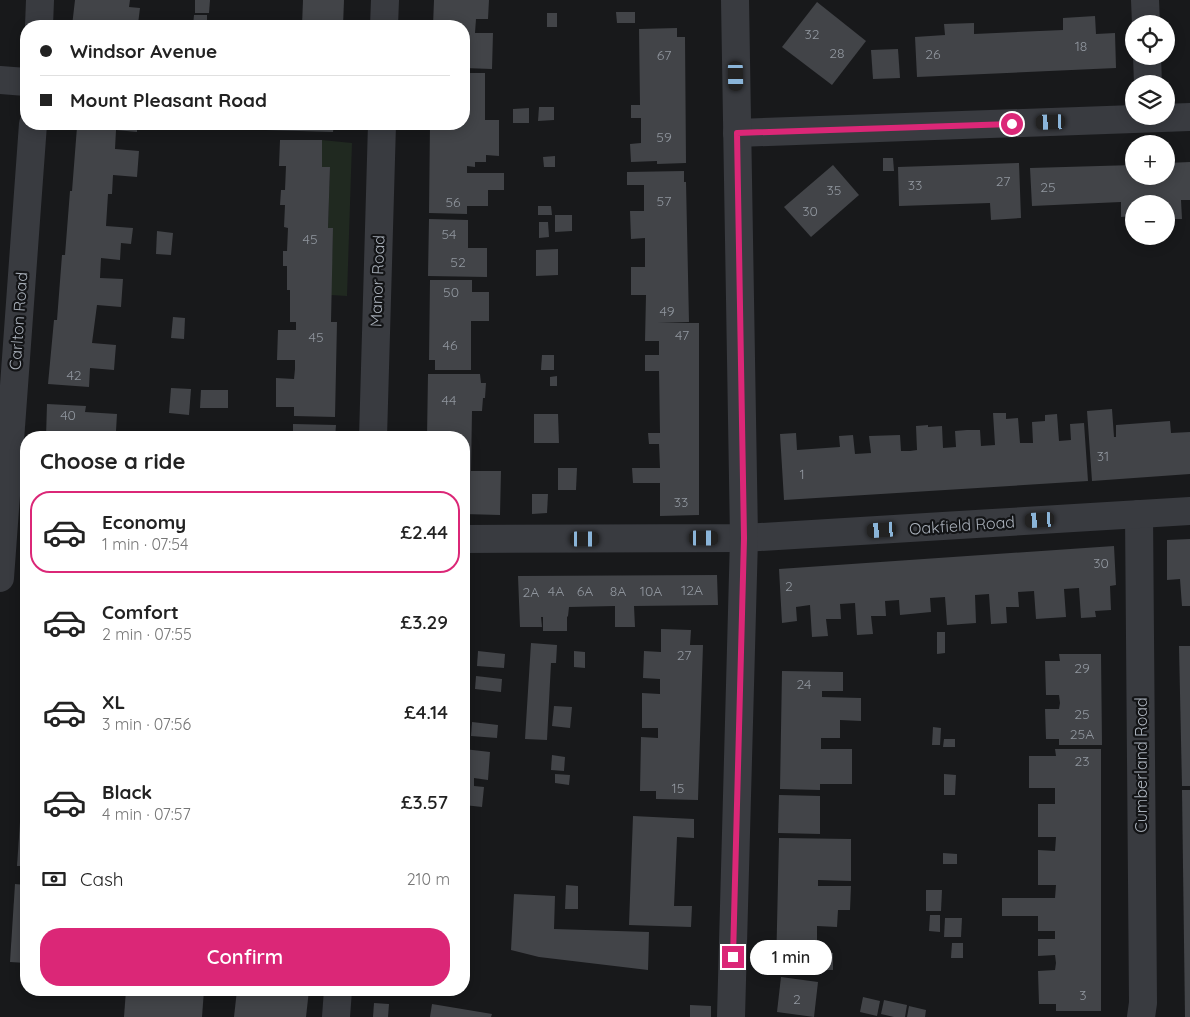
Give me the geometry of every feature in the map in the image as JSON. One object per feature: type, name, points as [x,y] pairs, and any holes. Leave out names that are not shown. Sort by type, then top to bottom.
[{"type":"street","points":[[39,20],[40,0]]},
{"type":"street","points":[[384,20],[385,0]]},
{"type":"street","points":[[731,1017],[744,538],[735,0]]},
{"type":"street","points":[[1145,0],[1146,15]]},
{"type":"street","points":[[0,80],[20,82]]},
{"type":"street","points":[[1175,117],[1190,117]]},
{"type":"street","points":[[737,133],[1125,119]]},
{"type":"street","name":"Carlton Road","points":[[0,578],[32,130]]},
{"type":"street","name":"Manor Road","points":[[373,431],[382,130]]},
{"type":"street","name":"Oakfield Road","points":[[470,538],[744,538],[1190,511]]},
{"type":"street","name":"Cumberland Road","points":[[1139,514],[1143,993],[1141,1017]]},
{"type":"street","points":[[336,1017],[338,996]]},
{"type":"shaded area","points":[[322,140],[352,143],[347,296],[331,295],[333,228],[328,228],[330,168],[322,167]]},
{"type":"building","points":[[75,0],[130,0],[129,7],[140,8],[138,20],[73,20]]},
{"type":"building","points":[[195,0],[210,0],[209,13],[195,13]]},
{"type":"building","points":[[303,0],[344,0],[343,20],[302,20]]},
{"type":"building","points":[[434,0],[489,0],[488,19],[476,19],[475,33],[493,33],[492,69],[470,68],[470,20],[433,20]]},
{"type":"building","points":[[817,2],[866,41],[832,85],[782,47]]},
{"type":"building","points":[[616,12],[635,12],[635,23],[617,23]]},
{"type":"building","points":[[547,13],[557,13],[557,27],[547,27]]},
{"type":"building","points":[[194,15],[207,15],[207,20],[194,20]]},
{"type":"building","points":[[1095,16],[1096,34],[1115,33],[1116,68],[917,77],[915,37],[945,35],[944,24],[974,23],[974,34],[1063,30],[1063,18]]},
{"type":"building","points":[[677,28],[677,37],[685,37],[686,163],[657,164],[657,161],[631,162],[630,144],[641,143],[641,118],[631,118],[631,105],[640,105],[639,29]]},
{"type":"building","points":[[898,49],[900,78],[873,79],[871,50]]},
{"type":"building","points":[[470,73],[485,73],[485,120],[499,120],[499,156],[486,155],[486,162],[475,162],[475,167],[467,166],[467,173],[504,173],[504,190],[488,190],[488,206],[467,206],[467,214],[429,213],[430,130],[470,130]]},
{"type":"building","points":[[539,107],[554,107],[554,120],[538,121]]},
{"type":"building","points":[[529,108],[529,123],[513,123],[513,109]]},
{"type":"building","points":[[77,130],[116,130],[115,149],[139,151],[137,177],[113,175],[112,194],[108,194],[106,226],[133,228],[131,244],[121,243],[120,260],[101,258],[100,278],[123,279],[121,307],[97,305],[92,343],[116,345],[114,370],[90,368],[89,387],[48,384],[54,320],[57,320],[62,255],[65,255],[70,191],[72,191]]},
{"type":"building","points":[[116,130],[137,130],[137,132]]},
{"type":"building","points":[[265,130],[333,130],[333,132]]},
{"type":"building","points":[[280,140],[322,140],[322,167],[330,167],[328,228],[333,228],[331,322],[337,322],[335,417],[294,416],[294,407],[276,407],[276,378],[294,379],[295,369],[295,360],[277,360],[278,330],[296,330],[296,322],[290,322],[290,290],[287,290],[287,266],[283,266],[283,251],[287,251],[288,228],[284,227],[285,205],[280,205],[281,190],[285,190],[286,166],[279,166]]},
{"type":"building","points":[[555,156],[555,167],[544,167],[543,157]]},
{"type":"building","points":[[883,158],[893,158],[894,171],[883,171]]},
{"type":"building","points":[[1190,162],[1190,200],[1181,200],[1182,219],[1175,219],[1175,195],[1125,195],[1125,217],[1121,217],[1121,202],[1032,206],[1030,168],[1125,165],[1125,185],[1175,185],[1175,163]]},
{"type":"building","points":[[1019,163],[1021,218],[991,220],[990,203],[899,206],[898,167]]},
{"type":"building","points":[[833,165],[859,195],[811,237],[784,207]]},
{"type":"building","points":[[684,171],[684,182],[686,182],[689,322],[658,323],[699,323],[699,515],[660,516],[660,483],[633,483],[632,468],[660,468],[659,444],[649,444],[648,433],[660,433],[659,371],[645,371],[645,355],[659,355],[659,341],[645,341],[646,295],[631,295],[631,267],[645,267],[645,238],[631,239],[630,211],[644,211],[644,185],[627,185],[627,172]]},
{"type":"building","points":[[538,206],[551,206],[552,215],[538,215]]},
{"type":"building","points":[[555,215],[572,215],[572,231],[555,232]]},
{"type":"building","points":[[429,219],[468,220],[468,248],[487,248],[487,277],[428,276]]},
{"type":"building","points":[[539,222],[548,222],[549,237],[539,238]]},
{"type":"building","points":[[157,231],[173,233],[171,255],[156,254]]},
{"type":"building","points":[[558,249],[558,275],[536,276],[536,250]]},
{"type":"building","points":[[430,280],[472,280],[472,292],[489,292],[489,321],[471,321],[471,370],[435,370],[435,360],[429,360]]},
{"type":"building","points":[[173,317],[185,318],[184,339],[171,338]]},
{"type":"building","points":[[542,355],[554,355],[554,370],[541,370]]},
{"type":"building","points":[[428,374],[480,374],[481,383],[486,383],[485,398],[483,398],[482,411],[472,411],[471,471],[501,471],[500,515],[470,514],[470,431],[427,431]]},
{"type":"building","points":[[557,376],[557,386],[550,386],[550,377]]},
{"type":"building","points":[[171,388],[191,389],[189,415],[169,413]]},
{"type":"building","points":[[201,390],[228,390],[228,408],[200,408]]},
{"type":"building","points":[[47,404],[86,406],[85,412],[117,414],[116,431],[46,431]]},
{"type":"building","points":[[1112,409],[1114,437],[1116,437],[1116,425],[1170,421],[1171,433],[1190,432],[1190,474],[1092,481],[1087,411]]},
{"type":"building","points":[[993,413],[1006,413],[1006,419],[1018,418],[1020,443],[1033,443],[1032,422],[1045,421],[1045,415],[1057,414],[1059,441],[1071,440],[1070,424],[1084,423],[1088,481],[784,500],[780,434],[796,433],[797,450],[840,447],[839,436],[853,435],[855,454],[871,453],[869,436],[900,435],[901,451],[910,451],[917,450],[916,426],[928,425],[928,427],[942,426],[943,448],[956,447],[955,431],[967,430],[980,430],[981,446],[995,445]]},
{"type":"building","points":[[534,414],[558,414],[559,443],[534,443]]},
{"type":"building","points":[[293,424],[336,425],[336,431],[293,431]]},
{"type":"building","points":[[558,468],[577,468],[576,490],[558,490]]},
{"type":"building","points":[[532,494],[548,494],[547,513],[532,514]]},
{"type":"building","points":[[1190,539],[1190,606],[1182,606],[1180,579],[1167,580],[1167,540]]},
{"type":"building","points":[[1114,546],[1116,585],[1110,586],[1111,610],[1095,611],[1096,617],[1081,618],[1079,588],[1064,589],[1066,617],[1036,619],[1034,591],[1018,592],[1019,607],[1006,607],[1007,623],[991,624],[989,594],[975,595],[976,623],[947,625],[945,597],[930,598],[931,612],[900,615],[899,600],[885,601],[886,616],[871,616],[873,634],[857,635],[855,603],[840,604],[841,619],[826,619],[828,636],[812,637],[810,605],[796,607],[797,621],[782,623],[779,569]]},
{"type":"building","points":[[717,575],[718,605],[634,606],[635,627],[615,627],[615,606],[569,607],[567,631],[543,631],[543,617],[541,617],[542,627],[520,627],[518,576]]},
{"type":"building","points":[[661,629],[691,630],[690,645],[703,645],[698,800],[656,799],[656,791],[640,791],[641,737],[658,738],[658,728],[642,728],[642,693],[660,694],[660,679],[643,678],[644,651],[661,652]]},
{"type":"building","points":[[937,632],[945,632],[945,653],[937,654]]},
{"type":"building","points":[[531,643],[557,645],[556,663],[551,663],[547,740],[525,739]]},
{"type":"building","points":[[1179,646],[1190,646],[1190,786],[1182,786]]},
{"type":"building","points":[[478,651],[505,654],[504,668],[477,666]]},
{"type":"building","points":[[574,651],[585,652],[585,668],[574,667]]},
{"type":"building","points":[[1059,654],[1101,654],[1102,745],[1059,745],[1059,739],[1046,739],[1045,709],[1059,709],[1060,703],[1059,695],[1046,695],[1045,661],[1060,661]]},
{"type":"building","points":[[782,671],[843,672],[843,691],[822,691],[822,697],[861,698],[861,721],[840,720],[840,738],[821,738],[821,749],[852,749],[852,784],[820,784],[820,790],[780,789]]},
{"type":"building","points":[[476,676],[502,679],[501,692],[475,689]]},
{"type":"building","points":[[554,706],[572,707],[570,728],[552,726]]},
{"type":"building","points":[[472,722],[498,725],[497,738],[471,736]]},
{"type":"building","points":[[933,727],[941,728],[940,745],[932,745]]},
{"type":"building","points":[[944,739],[955,739],[955,747],[943,747]]},
{"type":"building","points":[[1055,749],[1101,749],[1101,1011],[1056,1011],[1056,1004],[1039,1004],[1038,971],[1055,970],[1056,963],[1055,955],[1038,956],[1038,939],[1055,939],[1055,931],[1038,931],[1038,916],[1002,916],[1002,898],[1055,898],[1056,885],[1038,885],[1038,850],[1055,851],[1056,837],[1038,837],[1038,804],[1055,804],[1055,788],[1029,788],[1029,756],[1056,756]]},
{"type":"building","points":[[470,750],[490,752],[488,780],[474,778],[474,786],[484,787],[482,807],[470,806]]},
{"type":"building","points":[[552,755],[565,757],[564,771],[551,770]]},
{"type":"building","points":[[555,774],[570,775],[569,785],[555,783]]},
{"type":"building","points":[[944,774],[956,775],[955,795],[944,795]]},
{"type":"building","points":[[1182,790],[1190,790],[1190,1017],[1185,1017]]},
{"type":"building","points":[[779,795],[820,796],[820,834],[778,833]]},
{"type":"building","points":[[633,816],[694,819],[694,838],[677,837],[674,906],[692,906],[691,927],[629,925]]},
{"type":"building","points":[[20,822],[20,866],[17,866]]},
{"type":"building","points":[[779,838],[851,839],[851,881],[818,880],[818,886],[851,886],[850,910],[838,910],[837,927],[817,926],[817,952],[833,953],[833,970],[776,969]]},
{"type":"building","points":[[943,853],[957,854],[957,864],[943,864]]},
{"type":"building","points":[[15,884],[20,884],[20,963],[10,962]]},
{"type":"building","points":[[566,885],[578,886],[578,909],[565,909]]},
{"type":"building","points":[[926,890],[942,890],[941,911],[926,911]]},
{"type":"building","points":[[514,894],[555,896],[554,929],[649,932],[648,970],[539,957],[511,950]]},
{"type":"building","points":[[930,915],[940,915],[940,932],[929,931]]},
{"type":"building","points":[[945,918],[962,918],[961,937],[944,937]]},
{"type":"building","points":[[952,943],[963,943],[963,958],[951,958]]},
{"type":"building","points":[[781,977],[818,982],[814,1017],[777,1012]]},
{"type":"building","points":[[126,996],[204,996],[202,1017],[124,1017]]},
{"type":"building","points":[[236,996],[308,996],[306,1017],[234,1017]]},
{"type":"building","points":[[863,997],[880,1001],[877,1016],[860,1012]]},
{"type":"building","points":[[884,1000],[907,1005],[905,1017],[881,1014]]},
{"type":"building","points":[[374,1003],[389,1004],[388,1017],[373,1017]]},
{"type":"building","points":[[432,1004],[492,1014],[491,1017],[430,1017]]},
{"type":"building","points":[[690,1005],[711,1006],[711,1017],[690,1017]]},
{"type":"building","points":[[909,1006],[926,1010],[925,1017],[907,1017]]},
{"type":"route","points":[[733,957],[744,538],[737,133],[1012,124]]}]
